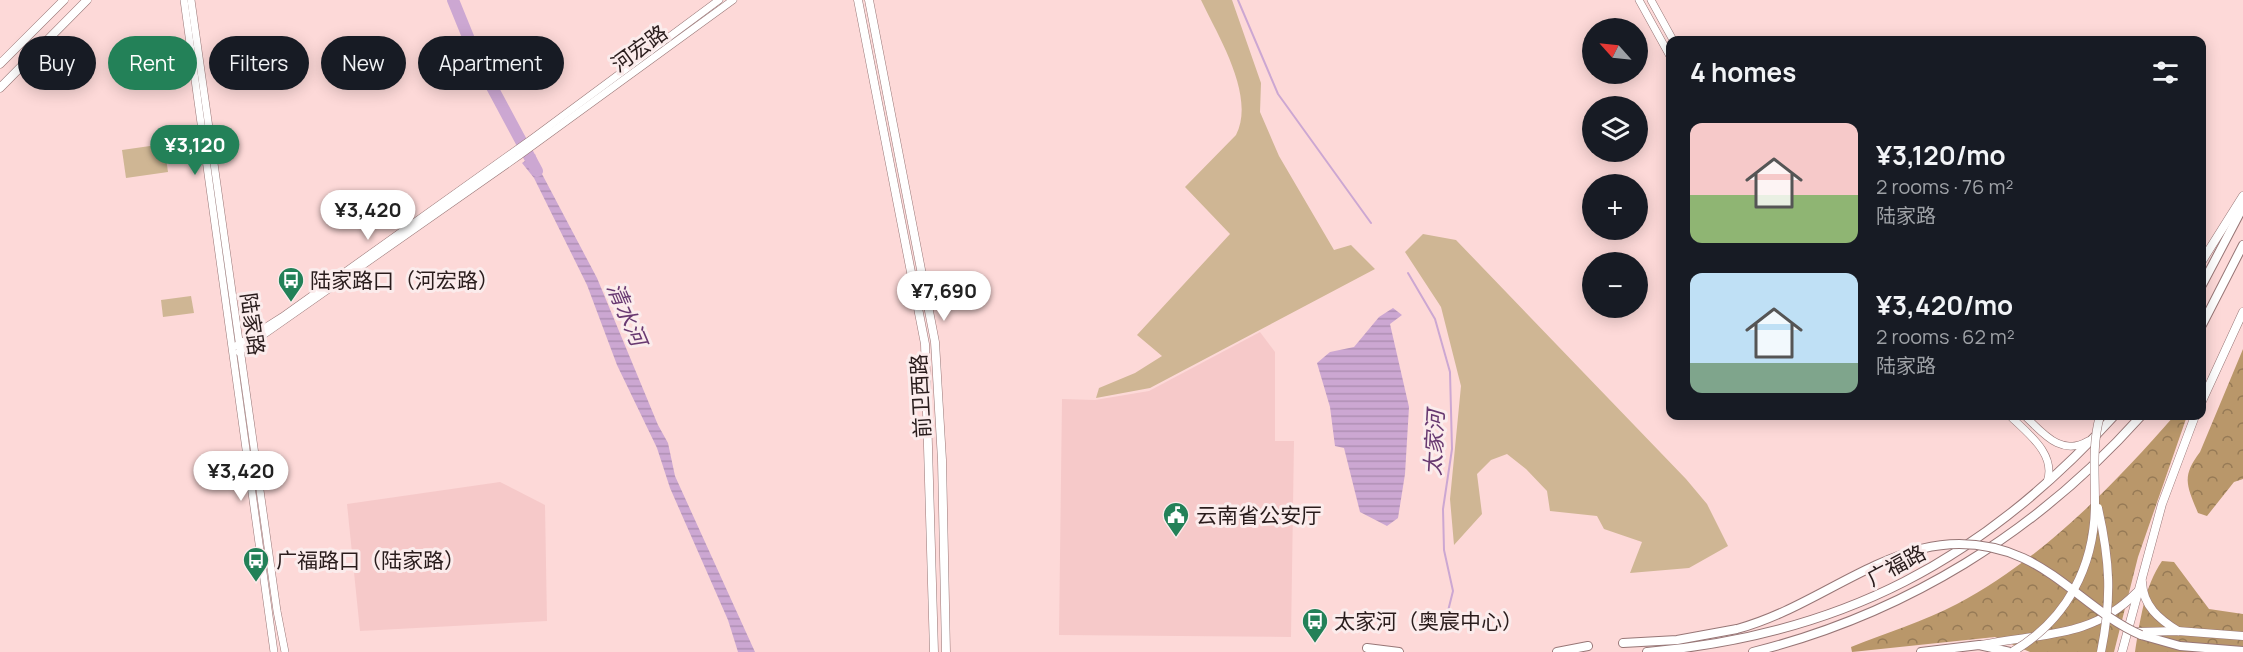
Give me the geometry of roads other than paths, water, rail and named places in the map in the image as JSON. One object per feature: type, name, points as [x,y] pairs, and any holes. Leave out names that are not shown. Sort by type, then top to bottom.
[{"type":"main road","points":[[0,64],[64,0]]},
{"type":"main road","points":[[0,88],[87,0]]},
{"type":"main road","name":"前卫西路","points":[[858,0],[925,344],[934,652]]},
{"type":"main road","name":"前卫西路","points":[[869,0],[935,342],[942,460],[943,602],[946,652]]},
{"type":"main road","points":[[2206,255],[2243,196]]},
{"type":"main road","points":[[2206,277],[2243,207]]},
{"type":"main road","points":[[2206,317],[2243,245]]},
{"type":"main road","points":[[2206,392],[2243,312]]},
{"type":"main road","points":[[1979,645],[2011,652],[2047,627],[2077,586],[2092,540],[2094,449],[2099,420]]},
{"type":"main road","name":"广福路","points":[[1647,652],[1742,640],[1802,624],[1876,597],[1972,543],[2047,483],[2110,420]]},
{"type":"main road","name":"广福路","points":[[1753,652],[1806,637],[1882,609],[1981,554],[2068,485],[2115,444],[2137,420]]},
{"type":"main road","points":[[2122,652],[2162,504],[2194,420]]},
{"type":"main road","points":[[2094,488],[2110,578],[2109,606],[2101,652]]},
{"type":"main road","points":[[1623,643],[1677,640],[1737,629],[1791,610],[1862,570],[1896,555],[1929,546],[1962,543],[1992,548],[2031,562],[2106,616],[2141,635],[2180,646],[2243,651]]},
{"type":"main road","points":[[2142,572],[2143,590],[2153,612],[2178,631]]},
{"type":"main road","points":[[1921,652],[2045,637],[2079,630],[2116,609],[2137,592]]},
{"type":"main road","points":[[2127,632],[2178,631],[2243,636]]},
{"type":"main road","points":[[1557,652],[1588,646]]},
{"type":"main road","points":[[1367,648],[1400,652]]},
{"type":"street","name":"陆家路","points":[[184,0],[274,652]]},
{"type":"street","name":"陆家路","points":[[191,0],[239,348],[285,652]]},
{"type":"street","name":"河宏路","points":[[535,141],[719,0]]},
{"type":"street","name":"河宏路","points":[[535,141],[733,0]]},
{"type":"street","points":[[1639,0],[1666,49]]},
{"type":"street","points":[[1651,0],[1671,36]]},
{"type":"street","points":[[231,353],[535,141]]},
{"type":"street","points":[[2014,420],[2043,451],[2049,467],[2047,483]]},
{"type":"street","points":[[2029,420],[2048,439],[2062,446],[2080,445],[2096,436]]},
{"type":"waterway","name":"清水河","points":[[453,0],[477,59],[537,171]]},
{"type":"waterway","name":"太家河","points":[[1238,0],[1278,94],[1371,223]]},
{"type":"waterway","name":"太家河","points":[[1408,273],[1435,319],[1450,372],[1452,449],[1443,509],[1444,550],[1453,591],[1448,611],[1452,622]]},
{"type":"place","name":"陆家路口（河宏路）","points":[[291,303]]},
{"type":"place","name":"云南省公安厅","points":[[1176,538]]},
{"type":"place","name":"广福路口（陆家路）","points":[[256,583]]},
{"type":"place","name":"太家河（奥宸中心）","points":[[1315,644]]}]
